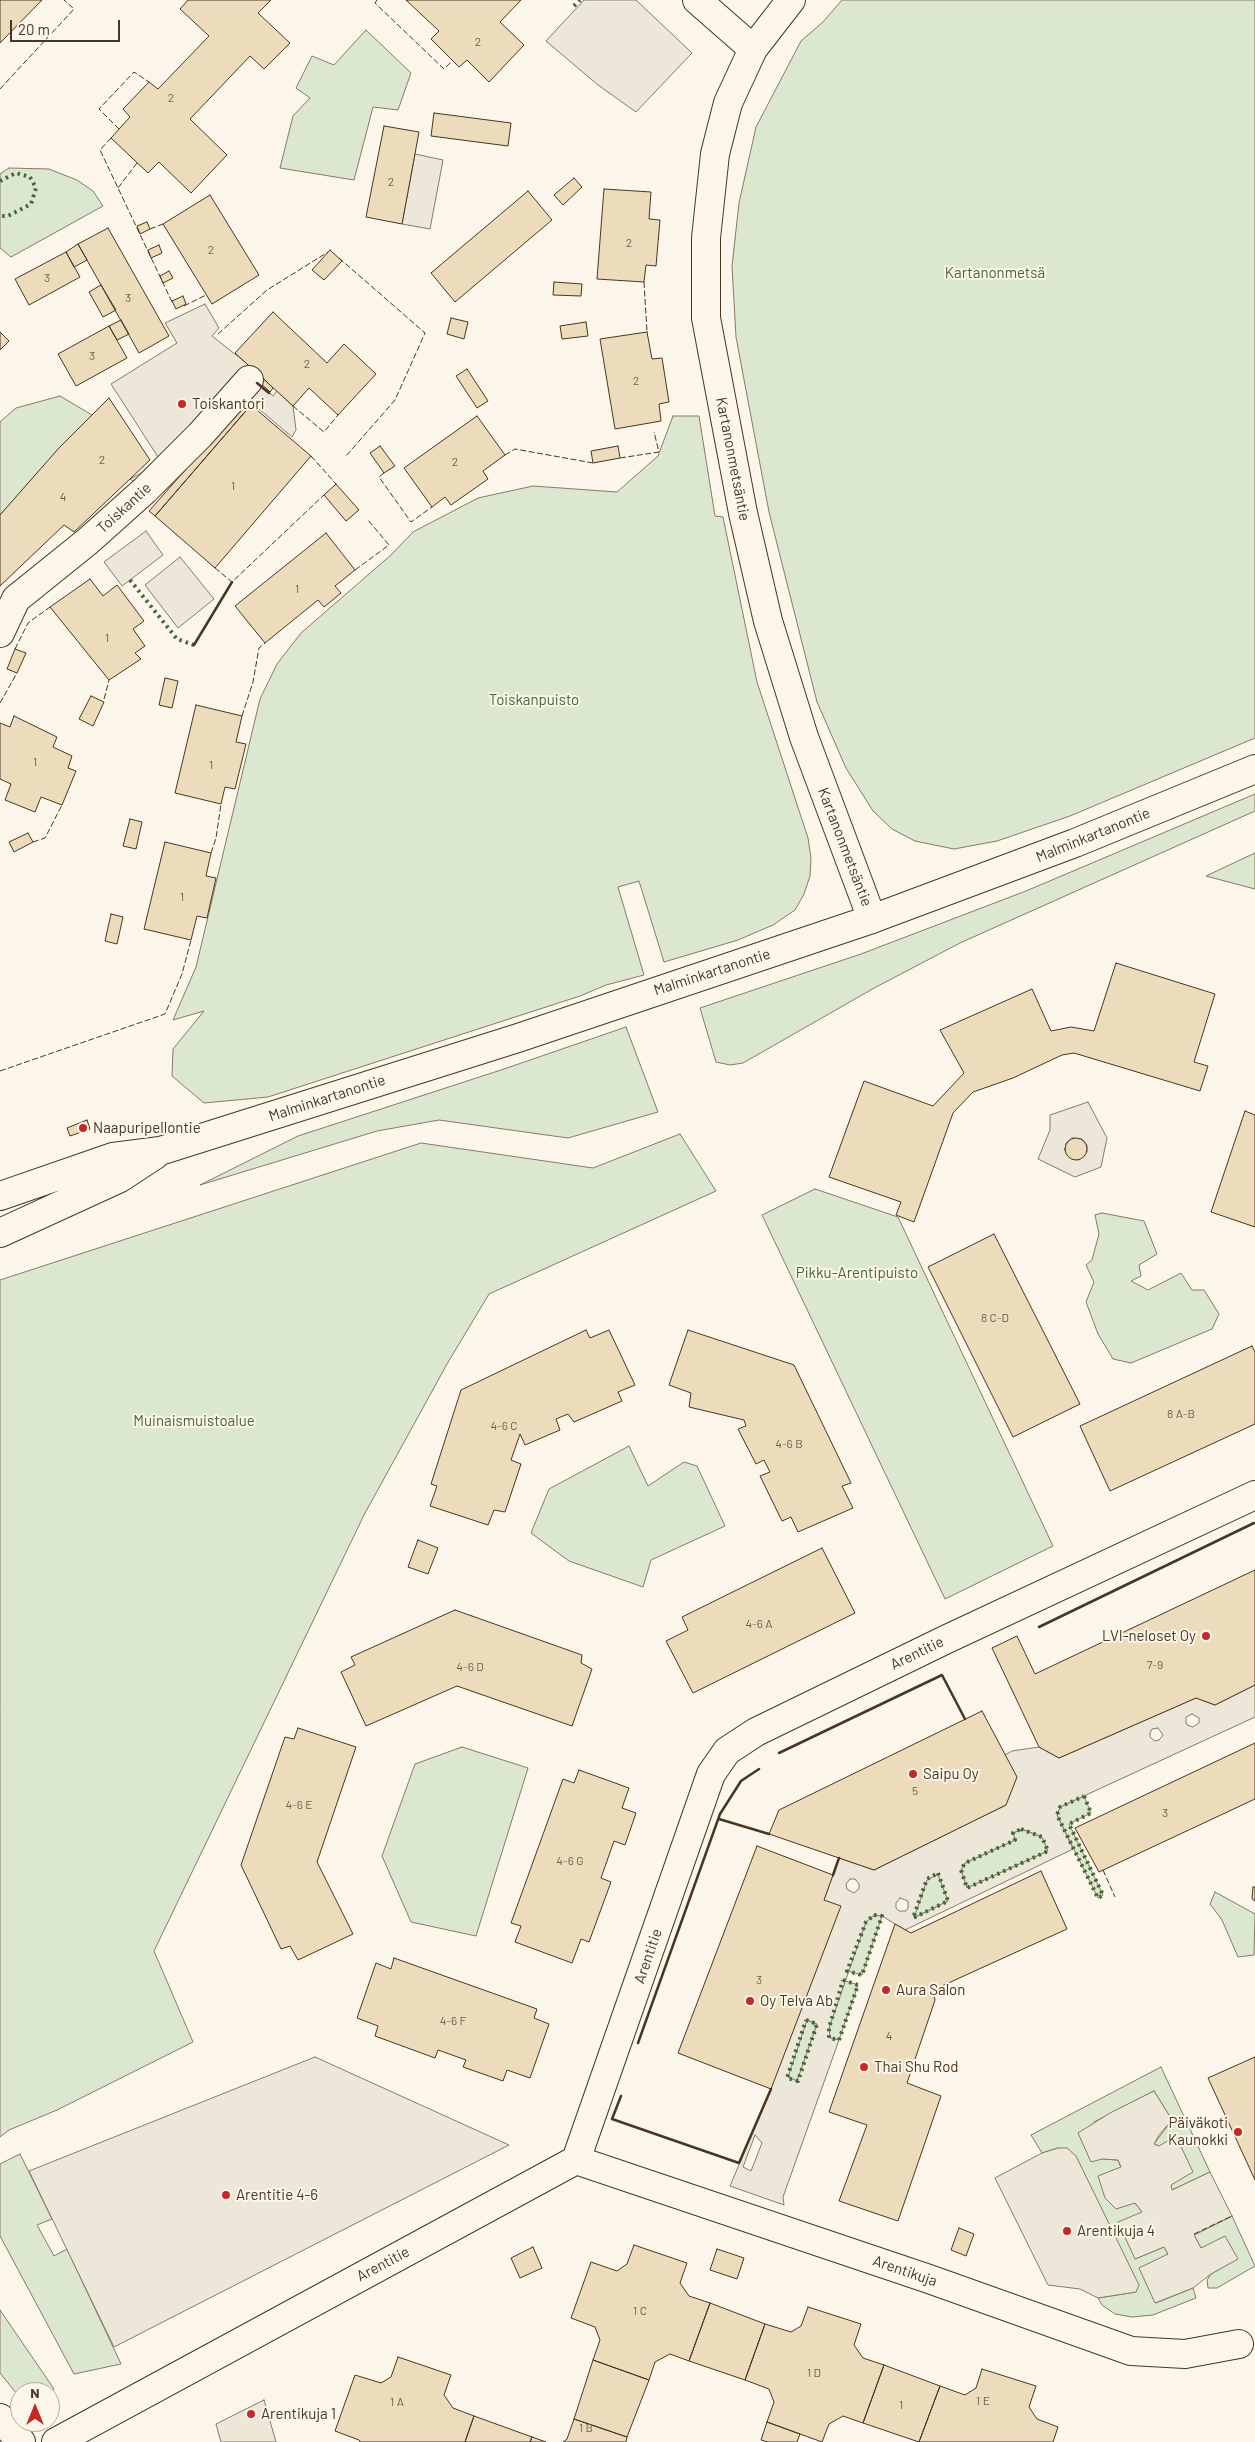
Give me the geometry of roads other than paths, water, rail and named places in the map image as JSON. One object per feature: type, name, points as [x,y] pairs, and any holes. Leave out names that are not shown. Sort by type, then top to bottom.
[{"type":"street","points":[[697,0],[753,49]]},
{"type":"street","name":"Kartanonmetsäntie","points":[[791,0],[753,49],[728,103],[715,154],[706,238],[706,318],[743,513],[768,622],[804,737],[872,919]]},
{"type":"street","name":"Toiskantie","points":[[0,633],[16,599],[88,541],[145,490],[200,435],[249,380]]},
{"type":"street","name":"Malminkartanontie","points":[[0,1196],[113,1157],[160,1151],[518,1038],[872,919],[1075,843],[1255,769]]},
{"type":"street","name":"Malminkartanontie","points":[[0,1233],[120,1178],[160,1151]]},
{"type":"street","name":"Arentitie","points":[[56,2442],[576,2160],[711,1774],[727,1751],[756,1732],[956,1635],[1255,1495]]},
{"type":"street","name":"Arentikuja","points":[[576,2160],[929,2279],[1131,2351],[1185,2354],[1239,2344]]},
{"type":"street","points":[[0,2418],[22,2442]]},
{"type":"place","name":"Toiskantori","points":[[182,404]]},
{"type":"place","name":"Naapuripellontie","points":[[83,1128]]},
{"type":"place","name":"LVI-neloset Oy","points":[[1206,1636]]},
{"type":"place","name":"Saipu Oy","points":[[913,1774]]},
{"type":"place","name":"Aura Salon","points":[[886,1990]]},
{"type":"place","name":"Oy Telva Ab","points":[[750,2001]]},
{"type":"place","name":"Thai Shu Rod","points":[[864,2067]]},
{"type":"place","name":"Päiväkoti Kaunokki","points":[[1238,2132]]},
{"type":"place","name":"Arentitie 4-6","points":[[226,2195]]},
{"type":"place","name":"Arentikuja 4","points":[[1067,2231]]},
{"type":"place","name":"Arentikuja 1","points":[[251,2414]]},
{"type":"park label","name":"Kartanonmetsä","points":[[995,273]]},
{"type":"park label","name":"Toiskanpuisto","points":[[534,700]]},
{"type":"park label","name":"Pikku-Arentipuisto","points":[[857,1273]]},
{"type":"park label","name":"Muinaismuistoalue","points":[[194,1421]]}]
